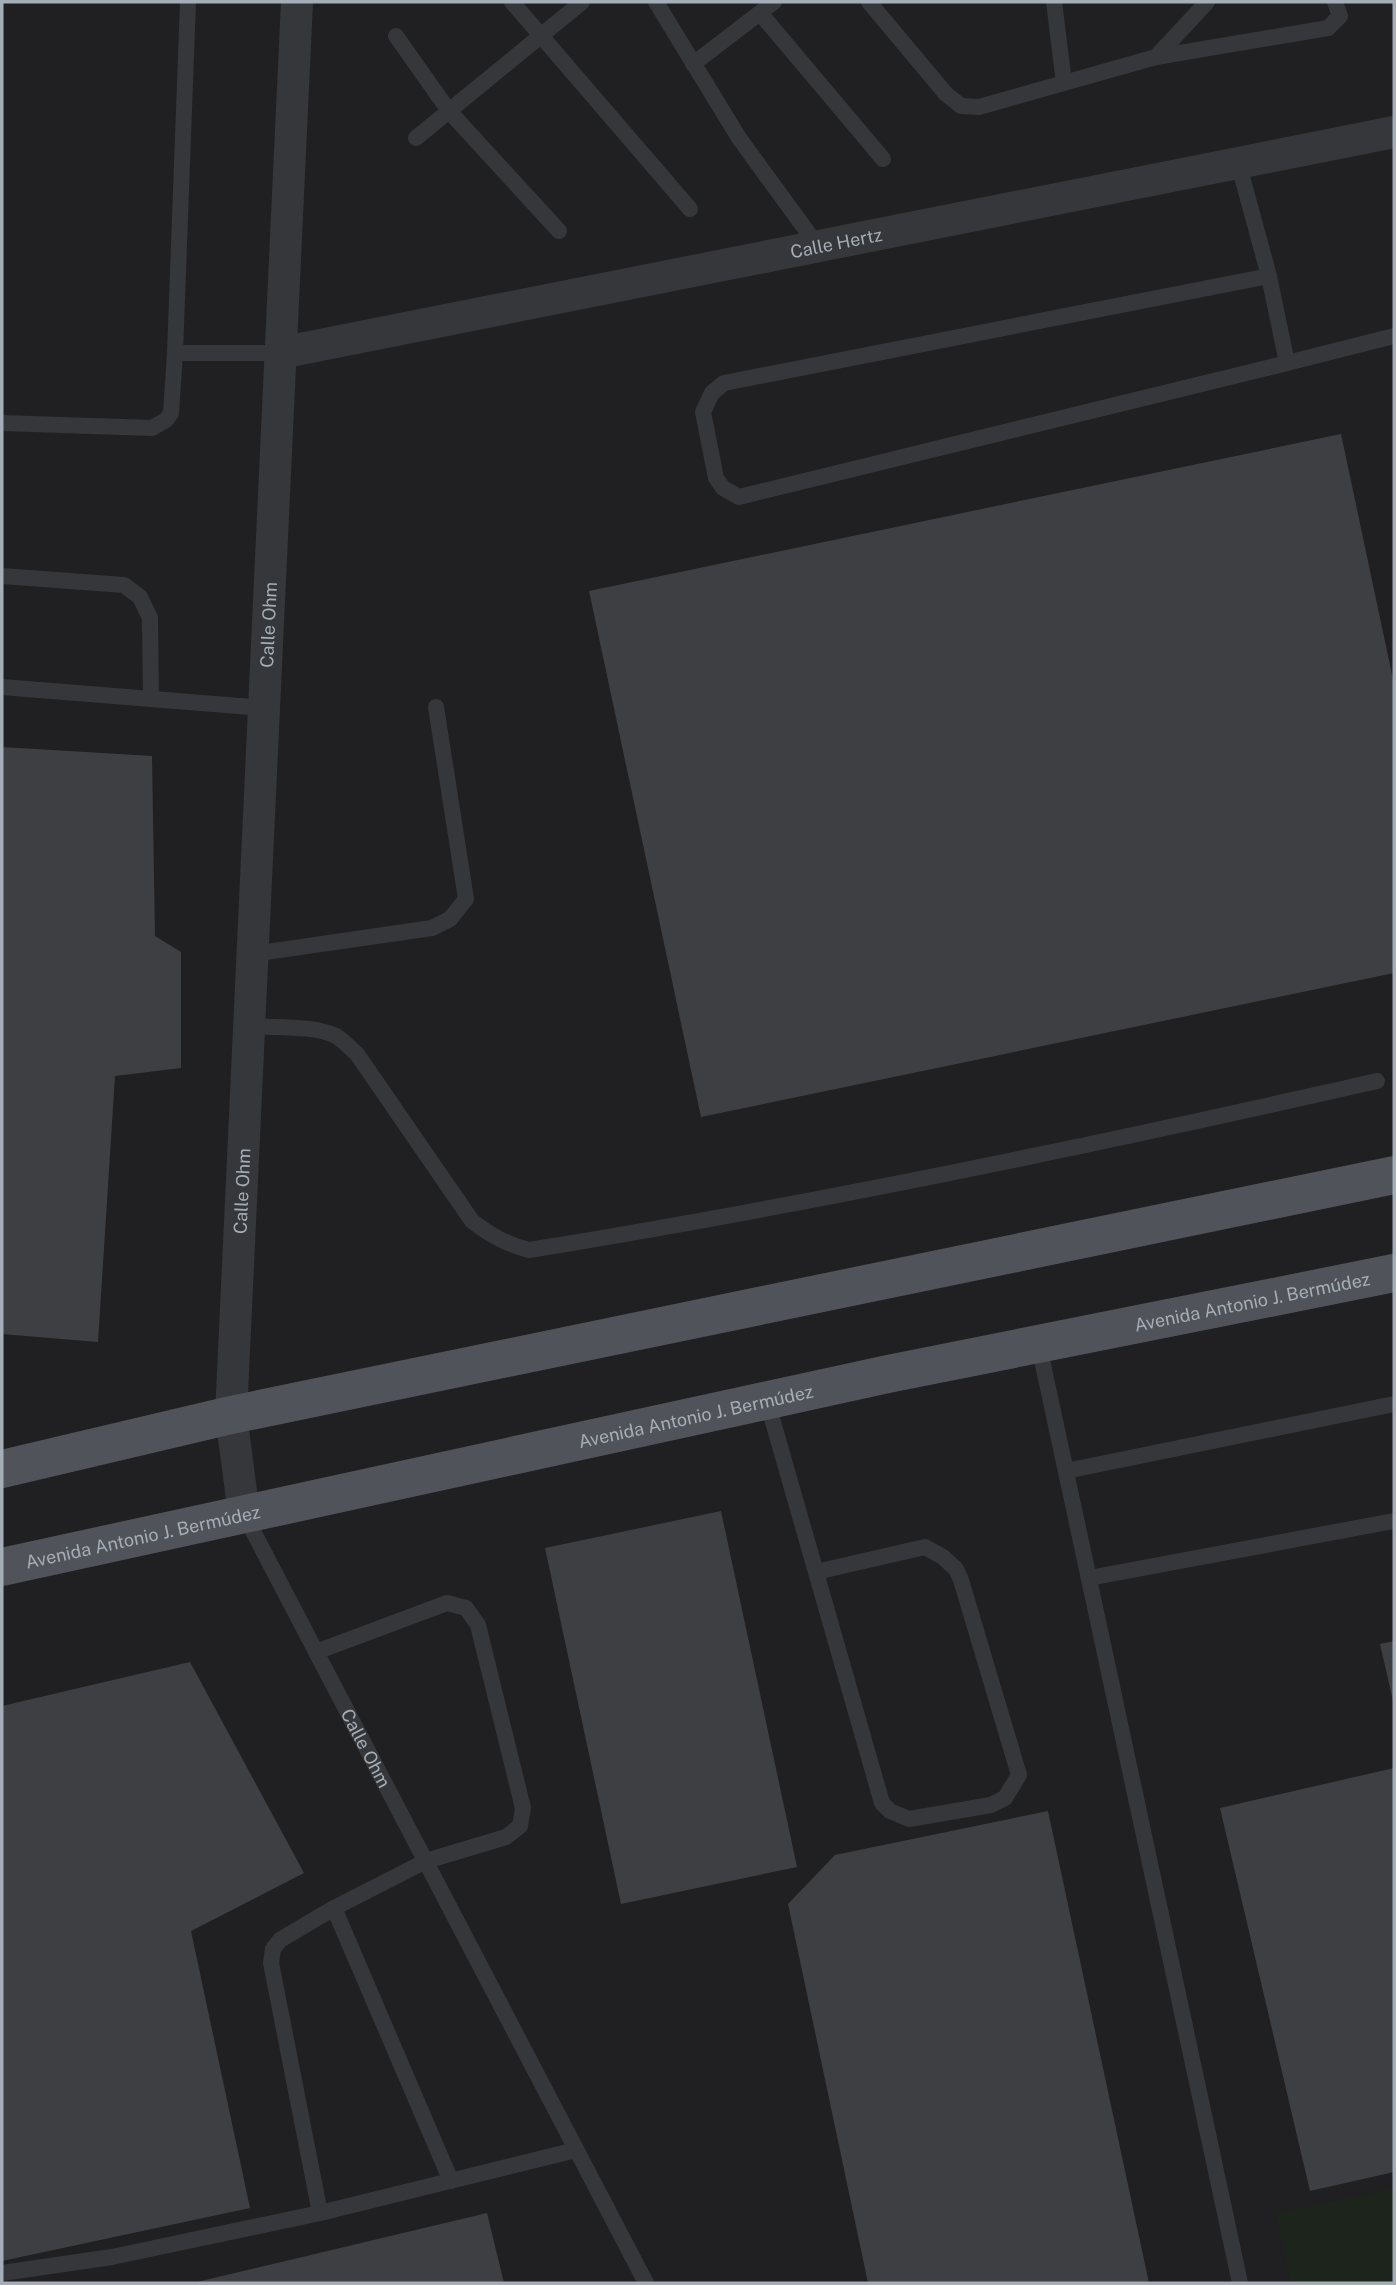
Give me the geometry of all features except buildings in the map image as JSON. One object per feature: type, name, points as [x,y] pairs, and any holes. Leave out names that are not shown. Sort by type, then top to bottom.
[{"type":"main road","points":[[2,1469],[231,1415],[1394,1175]]},
{"type":"main road","name":"Avenida Antonio J. Bermúdez","points":[[2,1567],[888,1374],[1394,1273]]},
{"type":"street","name":"Calle Ohm","points":[[244,1514],[231,1415],[297,2]]},
{"type":"street","name":"Calle Hertz","points":[[280,353],[1394,132]]},
{"type":"lane","points":[[2,423],[152,428],[158,426],[171,413],[176,353],[188,2]]},
{"type":"lane","points":[[512,2],[690,209]]},
{"type":"lane","points":[[416,138],[582,2]]},
{"type":"lane","points":[[656,2],[738,138],[817,245]]},
{"type":"lane","points":[[693,64],[774,2]]},
{"type":"lane","points":[[869,2],[946,94],[961,106],[979,107],[1156,57],[1328,28],[1340,16],[1335,2]]},
{"type":"lane","points":[[1054,2],[1064,83]]},
{"type":"lane","points":[[1156,57],[1207,2]]},
{"type":"lane","points":[[760,13],[883,159]]},
{"type":"lane","points":[[396,36],[449,111],[559,231]]},
{"type":"lane","points":[[1238,162],[1269,275],[1287,363]]},
{"type":"lane","points":[[1269,275],[724,383],[712,393],[703,412],[716,478],[723,488],[739,497],[1394,335]]},
{"type":"lane","points":[[176,353],[280,353]]},
{"type":"lane","points":[[2,576],[124,585],[140,597],[150,618],[151,699]]},
{"type":"lane","points":[[2,687],[264,708]]},
{"type":"lane","points":[[252,954],[432,928],[450,919],[466,899],[436,707]]},
{"type":"lane","points":[[249,1026],[318,1031],[345,1042],[357,1054],[472,1221],[492,1237],[529,1250],[706,1222],[1112,1141],[1377,1081]]},
{"type":"lane","points":[[1039,1346],[1240,2283]]},
{"type":"lane","points":[[767,1401],[882,1803],[890,1811],[909,1819],[991,1805],[1005,1798],[1013,1789],[1019,1775],[956,1569],[943,1557],[925,1547],[816,1572]]},
{"type":"lane","points":[[1066,1471],[1394,1404]]},
{"type":"lane","name":"Calle Ohm","points":[[244,1514],[646,2283]]},
{"type":"lane","points":[[1089,1578],[1394,1521]]},
{"type":"lane","points":[[316,1652],[447,1603],[466,1608],[478,1625],[523,1808],[520,1826],[506,1837],[426,1861],[334,1908],[280,1940],[273,1948],[271,1963],[320,2213]]},
{"type":"lane","points":[[334,1908],[451,2181]]},
{"type":"lane","points":[[2,2273],[112,2257],[320,2213],[576,2150]]},
{"type":"shaded area","points":[[2,2],[1394,2],[1394,2283],[2,2283]]},
{"type":"shaded area","points":[[1394,2188],[1394,2283],[1291,2283],[1276,2213]]}]
